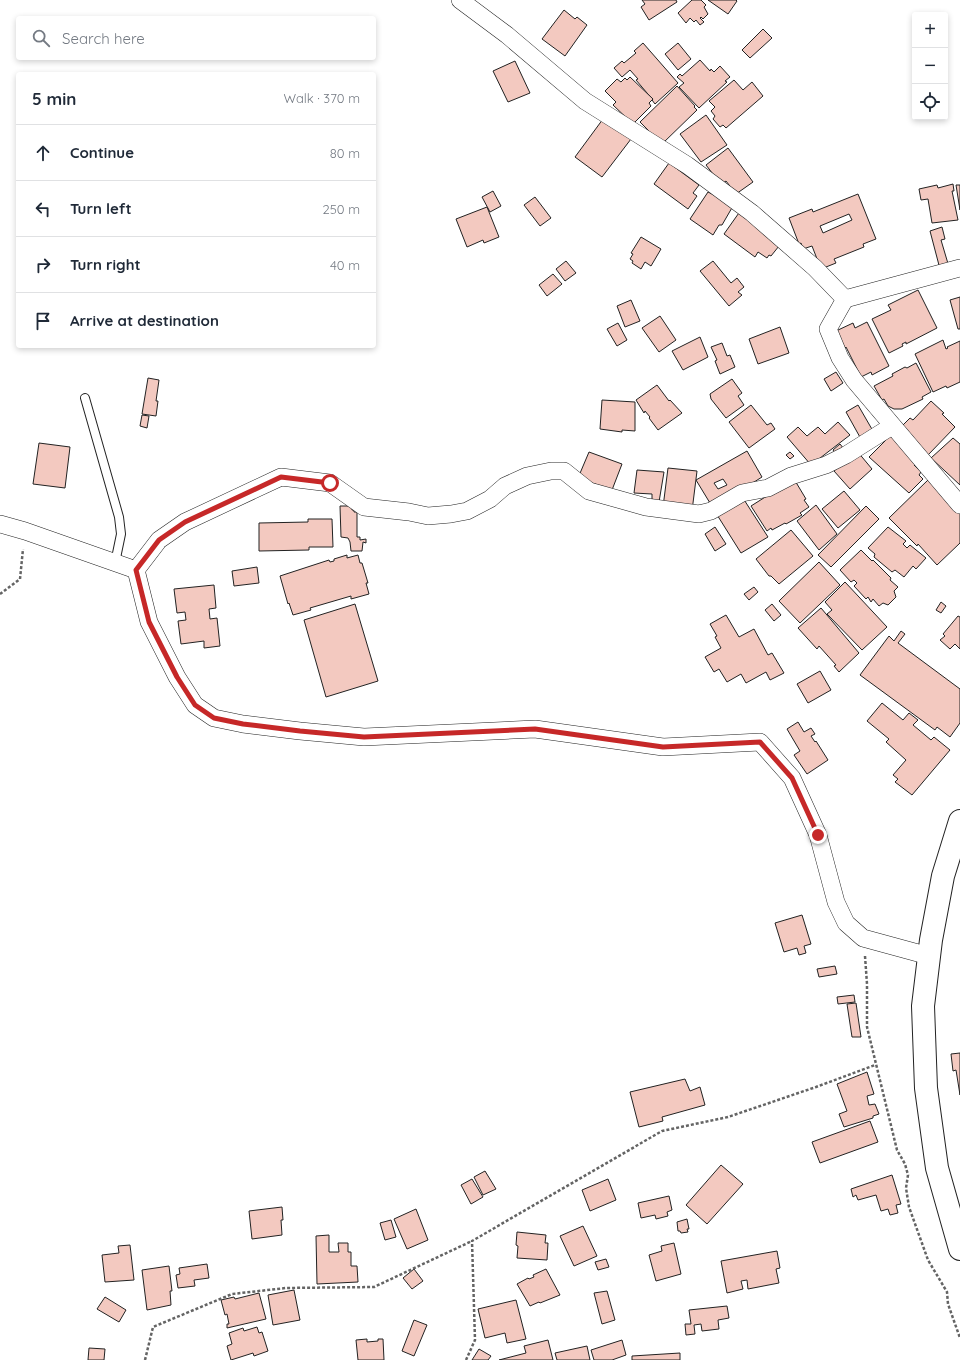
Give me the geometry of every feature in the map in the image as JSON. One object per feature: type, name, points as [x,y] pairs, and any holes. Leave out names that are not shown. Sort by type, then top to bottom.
[{"type":"main road","points":[[960,821],[943,876],[931,940],[923,1006],[926,1088],[937,1168],[960,1249]]},
{"type":"street","points":[[460,0],[507,35],[586,100],[687,165],[752,214],[815,268],[845,299]]},
{"type":"street","points":[[960,268],[845,299],[828,329],[840,358],[854,380],[960,505]]},
{"type":"street","points":[[136,570],[159,540],[185,522],[281,477],[330,483],[364,507],[409,512],[428,516],[467,511],[490,499],[505,486],[527,476],[551,470],[564,471],[589,490],[646,507],[699,514],[711,511],[742,493],[768,488],[792,476],[826,465],[846,455],[892,426]]},
{"type":"street","points":[[0,524],[25,531],[136,570]]},
{"type":"street","points":[[136,570],[149,622],[177,677],[195,705],[214,718],[243,724],[364,737],[535,729],[663,747],[760,742],[792,778],[818,835],[836,902],[846,923],[863,938],[929,956]]},
{"type":"lane","points":[[85,398],[119,517],[121,534],[115,563]]},
{"type":"path","points":[[0,594],[20,579],[25,531]]},
{"type":"path","points":[[863,938],[867,984],[867,1027],[875,1065],[897,1150],[905,1164],[908,1175],[906,1188],[909,1207],[928,1260],[946,1292],[948,1304],[960,1338]]},
{"type":"path","points":[[145,1360],[153,1327],[232,1294],[286,1288],[374,1287],[472,1241],[662,1131],[728,1117],[875,1065]]},
{"type":"path","points":[[466,1360],[474,1340],[472,1241]]},
{"type":"building","points":[[642,0],[676,0],[677,2],[649,20],[641,7],[645,4]]},
{"type":"building","points":[[692,0],[701,0],[706,5],[704,7],[708,14],[703,19],[701,17],[700,18],[704,22],[700,25],[696,20],[694,22],[690,18],[686,23],[678,13]]},
{"type":"building","points":[[708,0],[736,0],[737,1],[728,14]]},
{"type":"building","points":[[564,10],[575,19],[577,17],[587,25],[565,56],[542,39]]},
{"type":"building","points":[[763,29],[772,38],[750,58],[742,50]]},
{"type":"building","points":[[643,43],[678,83],[655,104],[630,70],[622,77],[614,68],[622,61],[624,63],[636,53],[634,51]]},
{"type":"building","points":[[678,43],[691,59],[678,70],[665,54]]},
{"type":"building","points":[[700,60],[710,71],[711,69],[714,72],[720,66],[730,77],[725,81],[727,82],[699,108],[679,87],[684,83],[677,77],[680,74],[682,76]]},
{"type":"building","points":[[515,61],[530,93],[508,102],[493,71]]},
{"type":"building","points":[[630,77],[653,99],[649,103],[651,106],[633,124],[613,105],[616,102],[605,91],[617,79],[621,82],[625,78],[627,80]]},
{"type":"building","points":[[734,80],[743,90],[752,82],[763,96],[726,128],[723,125],[720,127],[713,119],[715,116],[711,111],[715,107],[709,101]]},
{"type":"building","points":[[677,86],[697,110],[662,144],[640,122]]},
{"type":"building","points":[[706,115],[727,145],[701,162],[680,134]]},
{"type":"building","points":[[603,119],[631,139],[602,177],[575,157]]},
{"type":"building","points":[[728,148],[753,182],[736,194],[726,181],[722,184],[706,165]]},
{"type":"building","points":[[669,163],[699,185],[693,193],[697,196],[688,209],[654,184]]},
{"type":"building","points":[[953,184],[954,191],[952,191],[958,220],[932,223],[928,199],[921,200],[919,189],[937,185],[938,188]]},
{"type":"building","points":[[956,185],[960,185],[960,210]]},
{"type":"building","points":[[493,191],[501,206],[490,212],[482,197]]},
{"type":"building","points":[[708,192],[714,195],[715,194],[733,206],[722,225],[719,225],[713,235],[690,219]]},
{"type":"building","points":[[858,194],[876,239],[863,244],[864,247],[834,259],[836,263],[821,269],[812,246],[803,249],[801,243],[799,244],[789,218],[812,209],[813,212]],"holes":[[[849,214],[852,220],[823,233],[820,226]]]},
{"type":"building","points":[[535,197],[551,218],[540,226],[524,205]]},
{"type":"building","points":[[487,207],[499,237],[484,243],[483,240],[467,247],[456,219]]},
{"type":"building","points":[[741,210],[779,246],[771,256],[769,255],[767,258],[758,252],[755,257],[724,234]]},
{"type":"building","points":[[942,227],[945,239],[941,240],[949,267],[940,269],[930,231]]},
{"type":"building","points":[[641,237],[661,249],[651,266],[645,262],[641,269],[632,263],[633,261],[630,259],[633,254],[631,253]]},
{"type":"building","points":[[566,261],[576,273],[565,281],[556,269]]},
{"type":"building","points":[[713,261],[731,283],[737,278],[744,287],[738,292],[742,295],[729,306],[700,271]]},
{"type":"building","points":[[553,274],[562,284],[547,296],[539,285]]},
{"type":"building","points":[[918,290],[937,328],[906,344],[906,342],[902,344],[903,346],[889,353],[872,319],[891,310],[888,305]]},
{"type":"building","points":[[960,297],[960,329],[958,329],[950,300]]},
{"type":"building","points":[[631,300],[640,321],[625,327],[617,306]]},
{"type":"building","points":[[660,316],[676,340],[659,352],[642,328]]},
{"type":"building","points":[[867,322],[889,366],[872,375],[871,372],[861,377],[836,331],[853,323],[855,328]]},
{"type":"building","points":[[618,323],[627,340],[617,346],[607,329]]},
{"type":"building","points":[[780,327],[789,353],[758,364],[749,339]]},
{"type":"building","points":[[700,337],[708,357],[683,370],[672,351]]},
{"type":"building","points":[[943,340],[946,349],[948,348],[947,347],[960,341],[960,382],[933,392],[915,354]]},
{"type":"building","points":[[722,343],[727,356],[730,355],[735,367],[720,374],[715,361],[717,360],[711,347]]},
{"type":"building","points":[[916,363],[931,392],[922,397],[923,399],[902,409],[894,409],[888,406],[884,399],[882,400],[874,386],[893,376],[892,374]]},
{"type":"building","points":[[836,372],[843,383],[831,391],[824,379]]},
{"type":"building","points":[[148,378],[159,380],[156,401],[158,401],[156,416],[142,414]]},
{"type":"building","points":[[732,379],[742,393],[738,396],[744,405],[726,418],[711,399],[710,394]]},
{"type":"building","points":[[657,385],[669,401],[670,400],[682,413],[658,430],[645,411],[644,413],[636,400]]},
{"type":"building","points":[[602,400],[635,402],[635,431],[622,430],[622,432],[600,429]]},
{"type":"building","points":[[931,401],[944,413],[942,414],[955,427],[928,455],[900,428],[910,418],[913,420]]},
{"type":"building","points":[[751,405],[767,425],[771,423],[775,429],[749,448],[729,422]]},
{"type":"building","points":[[858,405],[873,431],[861,439],[846,412]]},
{"type":"building","points":[[142,415],[149,416],[147,428],[140,426]]},
{"type":"building","points":[[838,422],[850,435],[811,465],[787,437],[798,427],[807,436],[818,427],[825,434]]},
{"type":"building","points":[[890,436],[910,456],[915,464],[914,465],[921,472],[919,475],[923,479],[909,493],[869,457]]},
{"type":"building","points":[[953,438],[960,444],[960,485],[931,458]]},
{"type":"building","points":[[39,443],[70,447],[65,488],[33,484]]},
{"type":"building","points":[[840,444],[844,449],[836,454],[833,450]]},
{"type":"building","points":[[747,451],[762,477],[713,508],[696,480]],"holes":[[[723,479],[727,485],[718,489],[714,483]]]},
{"type":"building","points":[[857,451],[872,469],[850,489],[834,471]]},
{"type":"building","points":[[589,452],[622,464],[612,490],[578,478]]},
{"type":"building","points":[[790,452],[794,456],[790,459],[786,455]]},
{"type":"building","points":[[668,468],[697,471],[692,511],[663,507]]},
{"type":"building","points":[[637,470],[664,472],[659,502],[652,501],[652,494],[634,493]]},
{"type":"building","points":[[794,479],[809,507],[800,513],[802,515],[786,524],[785,523],[772,530],[771,528],[767,531],[751,506]]},
{"type":"building","points":[[929,479],[935,488],[960,513],[960,543],[937,565],[918,544],[917,546],[889,518]]},
{"type":"building","points":[[844,491],[860,510],[838,528],[822,509]]},
{"type":"building","points":[[741,495],[768,537],[741,553],[714,510]]},
{"type":"building","points":[[816,505],[837,534],[819,550],[797,521]]},
{"type":"building","points":[[340,506],[349,506],[352,510],[354,510],[354,512],[357,512],[357,537],[360,537],[360,540],[366,539],[366,543],[363,542],[362,551],[351,551],[348,538],[341,537]]},
{"type":"building","points":[[866,506],[879,519],[831,567],[818,555]]},
{"type":"building","points":[[308,519],[332,519],[333,547],[309,547],[309,550],[259,551],[259,523],[308,522]]},
{"type":"building","points":[[715,527],[726,544],[715,551],[705,534]]},
{"type":"building","points":[[888,527],[906,541],[903,544],[907,548],[910,545],[926,558],[916,569],[913,566],[904,577],[895,570],[892,572],[874,557],[875,554],[868,548]]},
{"type":"building","points":[[791,530],[813,556],[779,584],[771,576],[769,576],[756,559]]},
{"type":"building","points":[[861,550],[891,578],[890,580],[898,587],[894,591],[896,597],[888,605],[883,603],[879,606],[873,599],[871,602],[868,597],[866,599],[854,586],[857,583],[854,580],[851,582],[840,570]]},
{"type":"building","points":[[347,555],[347,558],[358,555],[368,583],[366,583],[369,594],[351,599],[351,596],[310,608],[311,610],[293,615],[289,603],[288,604],[280,576],[329,560],[330,562],[334,561],[334,559]]},
{"type":"building","points":[[819,562],[840,585],[800,623],[779,601]]},
{"type":"building","points":[[257,567],[259,583],[234,586],[232,571]]},
{"type":"building","points":[[845,582],[887,627],[862,650],[827,614],[832,610],[825,602]]},
{"type":"building","points":[[214,585],[216,608],[209,609],[210,619],[217,618],[220,646],[204,648],[204,641],[181,644],[178,621],[186,620],[185,612],[177,613],[174,589]]},
{"type":"building","points":[[754,587],[758,592],[749,600],[744,594]]},
{"type":"building","points":[[941,602],[946,606],[941,613],[936,610]]},
{"type":"building","points":[[355,604],[378,681],[326,697],[304,620]]},
{"type":"building","points":[[772,604],[781,615],[774,621],[765,610]]},
{"type":"building","points":[[821,608],[859,653],[839,672],[834,666],[836,665],[819,646],[817,649],[798,628]]},
{"type":"building","points":[[726,615],[739,637],[754,629],[768,655],[772,653],[784,673],[770,680],[766,672],[746,683],[741,674],[727,682],[719,669],[714,672],[705,657],[721,648],[715,637],[717,636],[710,624]]},
{"type":"building","points":[[958,616],[960,617],[960,649],[955,644],[950,649],[940,640],[945,636],[943,634]]},
{"type":"building","points":[[901,631],[905,634],[898,643],[960,689],[960,723],[950,737],[937,727],[935,730],[860,675],[889,636],[894,641]]},
{"type":"building","points":[[820,671],[831,690],[808,703],[797,684]]},
{"type":"building","points":[[882,703],[903,720],[909,713],[918,720],[913,725],[931,740],[934,737],[950,750],[912,795],[895,782],[898,779],[893,775],[906,760],[886,742],[889,739],[867,721]]},
{"type":"building","points":[[798,722],[804,732],[811,728],[815,734],[811,736],[828,760],[807,774],[794,755],[800,751],[787,729]]},
{"type":"building","points":[[802,915],[811,944],[804,946],[806,953],[799,955],[797,948],[784,952],[775,923]]},
{"type":"building","points":[[835,966],[837,974],[819,977],[817,969]]},
{"type":"building","points":[[854,995],[855,1002],[838,1004],[837,997]]},
{"type":"building","points":[[856,1003],[861,1037],[852,1037],[847,1004]]},
{"type":"building","points":[[960,1053],[960,1095],[956,1070],[953,1071],[951,1054]]},
{"type":"building","points":[[867,1072],[874,1094],[867,1096],[869,1105],[875,1104],[879,1114],[873,1116],[873,1118],[844,1127],[839,1114],[847,1111],[837,1084]]},
{"type":"building","points":[[685,1079],[690,1091],[700,1087],[705,1105],[662,1117],[663,1121],[639,1127],[630,1092]]},
{"type":"building","points":[[870,1121],[878,1142],[820,1163],[812,1142]]},
{"type":"building","points":[[721,1165],[743,1184],[707,1224],[686,1205]]},
{"type":"building","points":[[485,1171],[496,1189],[483,1195],[474,1177]]},
{"type":"building","points":[[892,1175],[901,1204],[896,1205],[898,1213],[890,1215],[888,1209],[881,1211],[876,1195],[858,1200],[856,1195],[853,1197],[851,1189]]},
{"type":"building","points":[[472,1179],[483,1197],[471,1204],[461,1185]]},
{"type":"building","points":[[608,1179],[616,1200],[590,1211],[582,1190]]},
{"type":"building","points":[[669,1196],[672,1210],[667,1212],[668,1216],[656,1219],[655,1215],[641,1218],[638,1203]]},
{"type":"building","points":[[282,1207],[282,1235],[252,1239],[249,1211]]},
{"type":"building","points":[[416,1209],[428,1240],[407,1249],[394,1219]]},
{"type":"building","points":[[687,1219],[689,1229],[687,1229],[688,1232],[681,1233],[678,1231],[677,1222]]},
{"type":"building","points":[[391,1220],[396,1237],[385,1240],[380,1223]]},
{"type":"building","points":[[583,1226],[597,1256],[574,1266],[560,1236]]},
{"type":"building","points":[[517,1232],[546,1235],[545,1243],[548,1243],[547,1260],[517,1258]]},
{"type":"building","points":[[329,1235],[329,1252],[339,1252],[338,1243],[348,1243],[348,1252],[351,1252],[351,1266],[357,1266],[358,1282],[317,1284],[316,1236]]},
{"type":"building","points":[[674,1243],[681,1274],[656,1281],[649,1255],[662,1251],[661,1246]]},
{"type":"building","points":[[130,1245],[134,1280],[105,1282],[102,1255],[119,1253],[118,1246]]},
{"type":"building","points":[[777,1251],[780,1268],[776,1269],[779,1283],[748,1289],[747,1280],[741,1281],[743,1289],[727,1293],[721,1261]]},
{"type":"building","points":[[606,1259],[609,1267],[598,1270],[595,1262]]},
{"type":"building","points":[[207,1264],[209,1278],[194,1280],[195,1286],[178,1288],[176,1275],[180,1274],[179,1268]]},
{"type":"building","points":[[169,1266],[172,1291],[170,1291],[171,1305],[147,1310],[142,1270]]},
{"type":"building","points":[[414,1269],[423,1281],[412,1289],[403,1278]]},
{"type":"building","points":[[546,1269],[560,1295],[530,1306],[517,1284],[528,1278],[534,1277],[533,1275]]},
{"type":"building","points":[[294,1290],[300,1320],[273,1325],[268,1295]]},
{"type":"building","points":[[607,1291],[615,1320],[602,1324],[594,1293]]},
{"type":"building","points":[[259,1293],[266,1319],[227,1328],[227,1324],[229,1324],[227,1314],[225,1315],[221,1300],[234,1297],[235,1299]]},
{"type":"building","points":[[105,1297],[126,1310],[119,1322],[97,1309]]},
{"type":"building","points":[[516,1300],[526,1339],[507,1343],[505,1333],[485,1338],[478,1309]]},
{"type":"building","points":[[727,1306],[729,1318],[718,1320],[719,1329],[702,1331],[701,1324],[694,1325],[695,1334],[686,1335],[685,1324],[691,1324],[689,1310]]},
{"type":"building","points":[[414,1320],[427,1325],[414,1356],[402,1351]]},
{"type":"building","points":[[257,1327],[259,1333],[262,1332],[268,1351],[254,1356],[253,1353],[231,1360],[227,1346],[232,1344],[229,1333],[243,1328],[244,1331]]},
{"type":"building","points":[[367,1339],[367,1342],[383,1339],[384,1360],[358,1360],[356,1340]]},
{"type":"building","points":[[548,1340],[553,1360],[499,1360],[526,1353],[524,1346]]},
{"type":"building","points":[[622,1340],[626,1355],[612,1360],[594,1360],[591,1350]]},
{"type":"building","points":[[587,1346],[590,1360],[557,1360],[555,1353]]},
{"type":"building","points":[[89,1348],[105,1349],[104,1360],[88,1360]]},
{"type":"building","points":[[479,1349],[491,1356],[488,1360],[472,1360]]},
{"type":"building","points":[[680,1353],[680,1360],[632,1360],[632,1356]]},
{"type":"route","points":[[330,483],[281,477],[185,522],[159,540],[136,570],[149,622],[177,677],[195,705],[214,718],[243,724],[364,737],[535,729],[663,747],[760,742],[792,778],[818,835]]}]
